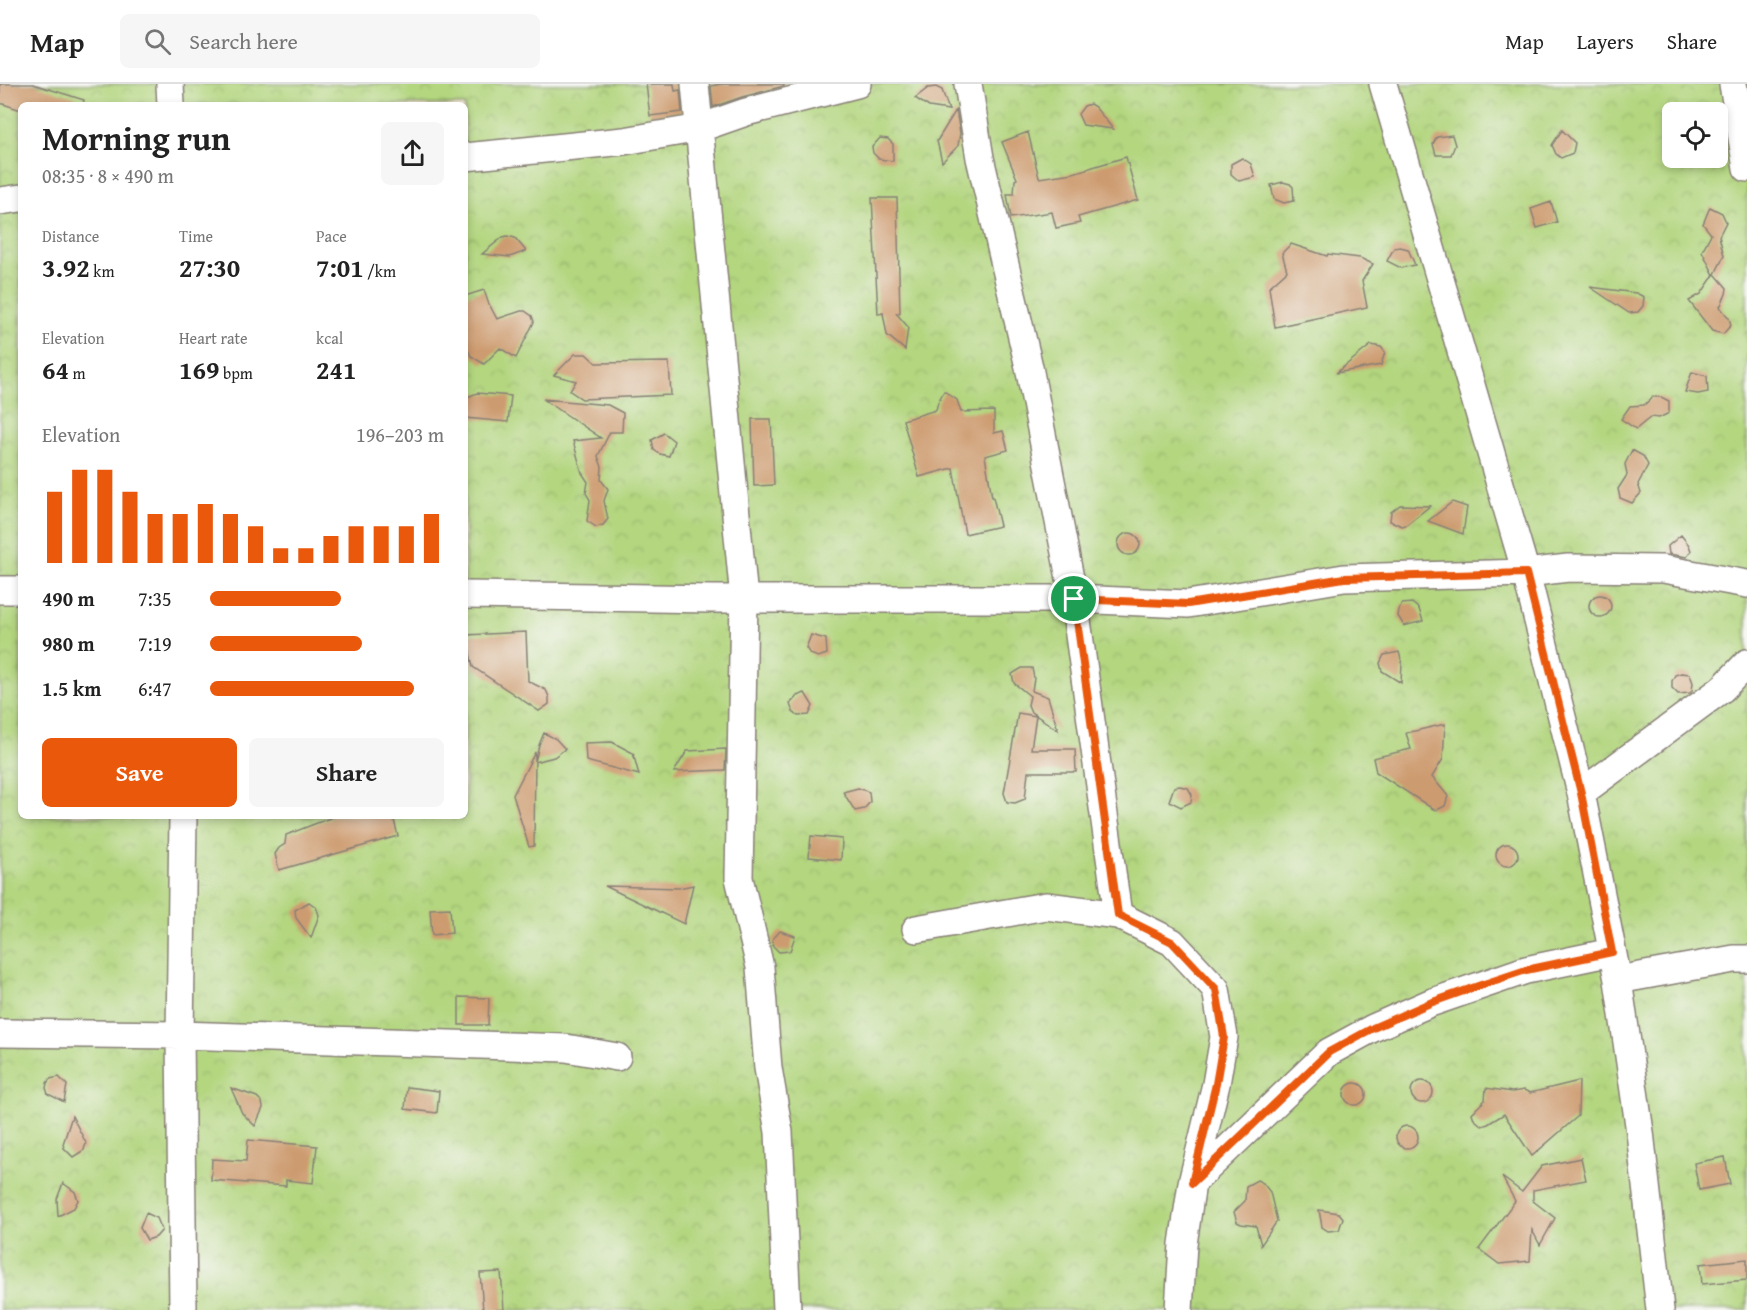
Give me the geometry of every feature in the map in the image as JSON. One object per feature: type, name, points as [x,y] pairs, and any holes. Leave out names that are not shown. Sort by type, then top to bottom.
[{"type":"street","points":[[170,84],[171,102]]},
{"type":"street","points":[[695,84],[744,599],[739,878],[760,967],[768,1068],[779,1132],[787,1310]]},
{"type":"street","points":[[468,157],[624,141],[700,128],[746,112],[857,84]]},
{"type":"street","points":[[968,84],[980,158],[1029,367],[1074,599],[1118,915]]},
{"type":"street","points":[[1383,84],[1526,573],[1581,793],[1618,980],[1640,1132],[1660,1310]]},
{"type":"street","points":[[1733,84],[1747,168]]},
{"type":"street","points":[[0,201],[18,198]]},
{"type":"street","points":[[468,595],[744,599],[1074,599],[1188,604],[1344,578],[1526,573],[1568,568],[1663,569],[1747,584]]},
{"type":"street","points":[[0,590],[18,590]]},
{"type":"street","points":[[1581,793],[1722,689],[1747,663]]},
{"type":"street","points":[[183,819],[180,1035],[183,1310]]},
{"type":"street","points":[[916,929],[1046,906],[1118,915],[1172,942],[1216,989],[1224,1037],[1216,1084],[1192,1183],[1183,1244],[1179,1310]]},
{"type":"street","points":[[1192,1183],[1329,1052],[1347,1042],[1430,1003],[1526,970],[1612,952]]},
{"type":"street","points":[[1618,980],[1734,959],[1747,959]]},
{"type":"street","points":[[0,1033],[180,1035],[566,1048],[617,1057]]},
{"type":"green space","points":[[0,84],[1747,84],[1747,1310],[0,1310]]},
{"type":"building","points":[[0,84],[33,84],[84,100],[84,102],[18,102],[18,109],[0,103]]},
{"type":"building","points":[[646,84],[674,84],[675,91],[680,90],[682,112],[650,116]]},
{"type":"building","points":[[784,84],[784,86],[713,107],[711,86]]},
{"type":"building","points":[[936,87],[942,90],[949,110],[929,107],[915,98],[928,88]]},
{"type":"building","points":[[1090,104],[1113,129],[1083,125],[1078,114],[1084,106]]},
{"type":"building","points":[[956,110],[960,133],[958,146],[942,162],[937,141]]},
{"type":"building","points":[[1562,130],[1575,143],[1573,153],[1561,158],[1556,154],[1552,145]]},
{"type":"building","points":[[1028,132],[1039,178],[1073,173],[1126,157],[1138,200],[1078,217],[1080,223],[1056,228],[1052,212],[1011,218],[1007,194],[1014,194],[1017,179],[1002,142]]},
{"type":"building","points":[[1452,135],[1455,145],[1451,155],[1436,155],[1433,144],[1437,137]]},
{"type":"building","points":[[880,138],[888,139],[893,144],[893,161],[879,159],[873,153],[872,147]]},
{"type":"building","points":[[1242,158],[1251,164],[1255,177],[1239,181],[1231,174],[1231,164]]},
{"type":"building","points":[[1283,182],[1293,187],[1294,201],[1284,203],[1274,199],[1271,185]]},
{"type":"building","points":[[872,198],[897,198],[900,313],[896,313],[908,327],[905,350],[887,335],[883,313],[878,314]]},
{"type":"building","points":[[1551,202],[1557,222],[1537,228],[1531,209]]},
{"type":"building","points":[[1710,207],[1722,213],[1726,222],[1719,236],[1724,256],[1715,274],[1727,288],[1720,307],[1729,318],[1731,325],[1723,334],[1712,331],[1689,301],[1701,294],[1714,275],[1702,251],[1711,234],[1703,224]]},
{"type":"building","points":[[503,237],[515,238],[526,251],[510,257],[482,254]]},
{"type":"building","points":[[1291,244],[1327,256],[1328,254],[1360,258],[1373,264],[1362,281],[1367,307],[1275,327],[1269,287],[1287,271],[1282,253]]},
{"type":"building","points":[[1394,248],[1408,249],[1415,265],[1401,268],[1387,261]]},
{"type":"building","points":[[1590,287],[1636,293],[1644,297],[1643,306],[1638,312],[1629,313]]},
{"type":"building","points":[[484,290],[497,319],[521,311],[532,316],[534,322],[516,358],[500,348],[484,364],[471,356],[468,350],[468,295]]},
{"type":"building","points":[[1371,345],[1381,347],[1385,352],[1381,365],[1336,373]]},
{"type":"building","points":[[575,354],[586,354],[596,363],[669,362],[671,395],[582,399],[570,391],[576,381],[554,375]]},
{"type":"building","points":[[1692,372],[1707,376],[1708,392],[1698,394],[1685,392]]},
{"type":"building","points":[[944,391],[957,400],[961,412],[994,411],[994,433],[1003,431],[1008,450],[985,456],[1000,526],[965,534],[953,468],[919,477],[903,420],[936,410]]},
{"type":"building","points":[[477,393],[511,396],[508,422],[468,418],[468,397]]},
{"type":"building","points":[[1653,397],[1661,397],[1669,401],[1669,413],[1659,418],[1651,417],[1636,429],[1621,419],[1630,406],[1644,405]]},
{"type":"building","points":[[543,399],[608,405],[623,413],[622,432],[610,432],[598,456],[602,467],[601,480],[608,489],[604,501],[608,519],[603,525],[596,527],[587,521],[590,500],[586,493],[588,482],[582,473],[573,441],[601,438]]},
{"type":"building","points":[[752,419],[771,419],[774,485],[754,486]]},
{"type":"building","points":[[664,433],[674,441],[669,456],[654,450],[652,440]]},
{"type":"building","points":[[1632,450],[1643,456],[1648,465],[1638,484],[1641,493],[1632,503],[1620,498],[1618,489],[1627,475],[1625,464]]},
{"type":"building","points":[[1452,502],[1467,507],[1463,534],[1428,521]]},
{"type":"building","points":[[1400,505],[1430,506],[1402,526],[1390,521],[1391,512]]},
{"type":"building","points":[[1129,533],[1137,536],[1140,544],[1137,552],[1129,555],[1121,552],[1118,544],[1121,536]]},
{"type":"building","points":[[1681,535],[1691,551],[1687,557],[1669,554],[1668,546]]},
{"type":"building","points":[[1600,595],[1608,598],[1611,606],[1608,614],[1600,617],[1592,614],[1589,606],[1592,598]]},
{"type":"building","points":[[1412,603],[1419,609],[1423,621],[1404,626],[1398,616],[1399,610],[1402,604]]},
{"type":"building","points":[[526,632],[528,681],[546,690],[549,704],[539,711],[473,667],[468,635]]},
{"type":"building","points":[[811,635],[826,639],[827,654],[818,657],[810,654],[806,648]]},
{"type":"building","points":[[1399,652],[1402,663],[1401,683],[1382,671],[1380,663],[1384,655]]},
{"type":"building","points":[[1022,668],[1032,668],[1034,678],[1032,691],[1048,697],[1058,730],[1031,712],[1028,705],[1030,696],[1014,683],[1012,674]]},
{"type":"building","points":[[1690,674],[1693,683],[1690,693],[1678,694],[1672,688],[1675,675]]},
{"type":"building","points":[[805,693],[813,706],[809,715],[798,716],[793,712],[790,704],[797,696]]},
{"type":"building","points":[[1018,713],[1036,716],[1031,749],[1075,749],[1076,772],[1028,772],[1025,799],[1015,803],[1007,802],[1004,793]]},
{"type":"building","points":[[1445,724],[1443,759],[1432,777],[1448,796],[1445,806],[1437,810],[1376,772],[1373,758],[1411,749],[1406,733]]},
{"type":"building","points":[[544,733],[556,739],[565,749],[554,757],[535,762],[539,745]]},
{"type":"building","points":[[612,742],[633,753],[639,775],[586,761],[585,743]]},
{"type":"building","points":[[726,749],[725,770],[674,772],[687,751]]},
{"type":"building","points":[[535,752],[534,846],[529,847],[513,795]]},
{"type":"building","points":[[1174,787],[1188,788],[1192,795],[1191,802],[1181,807],[1169,801]]},
{"type":"building","points":[[858,788],[869,792],[870,802],[864,809],[855,811],[843,792]]},
{"type":"building","points":[[327,819],[394,819],[398,836],[279,870],[275,854],[285,844],[286,835]]},
{"type":"building","points":[[811,836],[842,839],[841,860],[809,857]]},
{"type":"building","points":[[1507,844],[1515,847],[1518,855],[1515,863],[1507,866],[1499,863],[1496,855],[1499,847]]},
{"type":"building","points":[[693,885],[684,924],[605,886],[679,888]]},
{"type":"building","points":[[309,902],[316,907],[319,915],[311,938],[296,918],[295,910]]},
{"type":"building","points":[[450,908],[452,933],[432,935],[430,909]]},
{"type":"building","points":[[780,931],[795,936],[790,951],[779,952],[773,946],[772,940]]},
{"type":"building","points":[[459,997],[489,998],[488,1025],[459,1025]]},
{"type":"building","points":[[59,1077],[67,1085],[64,1102],[48,1094],[46,1088],[50,1079]]},
{"type":"building","points":[[1422,1081],[1430,1084],[1433,1092],[1430,1100],[1422,1103],[1414,1100],[1411,1092],[1414,1084]]},
{"type":"building","points":[[1579,1081],[1578,1116],[1532,1156],[1504,1114],[1482,1126],[1474,1119],[1472,1113],[1485,1100],[1486,1088],[1512,1092],[1524,1090],[1530,1093]]},
{"type":"building","points":[[1355,1083],[1363,1086],[1366,1094],[1363,1102],[1355,1105],[1347,1102],[1344,1094],[1347,1086]]},
{"type":"building","points":[[407,1087],[439,1091],[437,1113],[405,1109]]},
{"type":"building","points":[[231,1088],[257,1097],[262,1102],[263,1108],[255,1126],[242,1113]]},
{"type":"building","points":[[72,1116],[86,1143],[84,1150],[73,1157],[63,1144]]},
{"type":"building","points":[[1407,1126],[1415,1129],[1418,1137],[1415,1145],[1407,1148],[1399,1145],[1396,1137],[1399,1129]]},
{"type":"building","points":[[248,1140],[317,1146],[313,1183],[286,1180],[286,1186],[211,1180],[212,1159],[246,1161]]},
{"type":"building","points":[[1725,1157],[1730,1184],[1699,1190],[1694,1163]]},
{"type":"building","points":[[1581,1158],[1586,1180],[1533,1190],[1533,1201],[1555,1218],[1540,1245],[1532,1230],[1530,1261],[1499,1264],[1479,1249],[1515,1201],[1502,1177],[1522,1192],[1542,1166]]},
{"type":"building","points":[[1257,1180],[1263,1183],[1270,1192],[1277,1221],[1261,1245],[1256,1226],[1237,1222],[1234,1212],[1245,1201],[1246,1186]]},
{"type":"building","points":[[63,1183],[75,1192],[78,1200],[74,1208],[58,1216],[57,1199]]},
{"type":"building","points":[[1319,1210],[1339,1213],[1343,1218],[1339,1230],[1328,1231],[1322,1227]]},
{"type":"building","points":[[146,1213],[157,1218],[162,1230],[156,1237],[147,1240],[140,1228]]},
{"type":"building","points":[[1747,1259],[1747,1280],[1702,1284],[1700,1264]]},
{"type":"building","points":[[501,1272],[504,1310],[483,1310],[480,1273]]},
{"type":"route","points":[[1526,573],[1581,793],[1612,952],[1526,970],[1478,986],[1430,1003],[1373,1028],[1329,1052],[1192,1183],[1216,1084],[1224,1037],[1216,989],[1172,942],[1118,915],[1074,599],[1188,604],[1344,578],[1526,573]]}]
